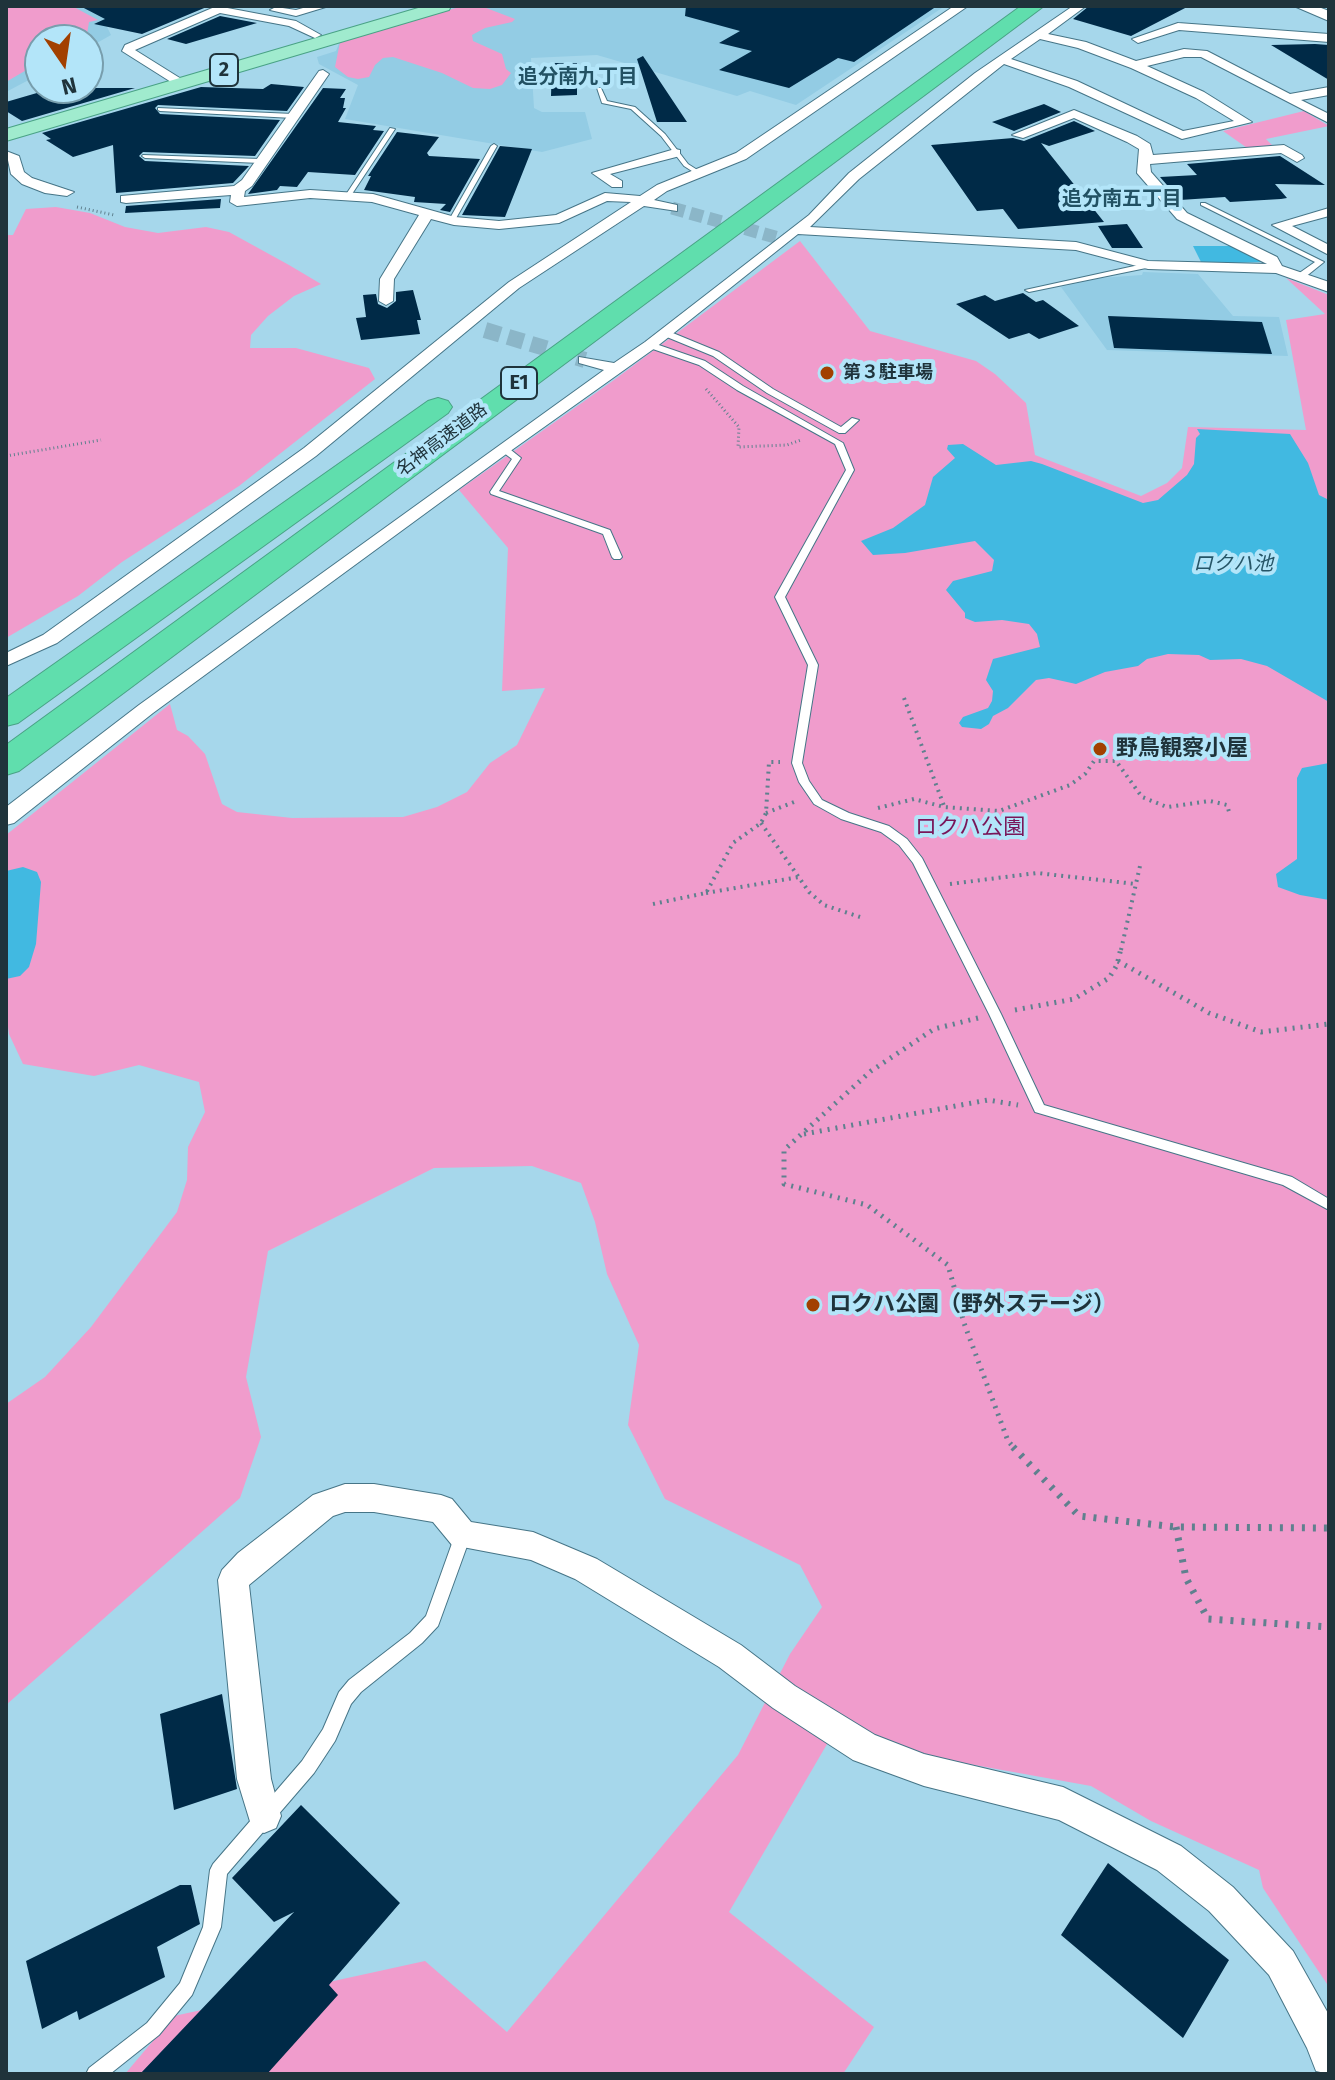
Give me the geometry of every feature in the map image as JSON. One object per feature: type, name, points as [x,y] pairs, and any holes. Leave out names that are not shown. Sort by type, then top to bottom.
[{"type":"highway","points":[[629,271],[998,6]]},
{"type":"highway","name":"名神高速道路","points":[[6,763],[1034,6]]},
{"type":"highway","name":"名神高速道路","points":[[6,715],[462,391]]},
{"type":"main road","name":"2","points":[[6,135],[315,35],[416,6]]},
{"type":"main road","name":"2","points":[[6,125],[443,6]]},
{"type":"street","points":[[254,6],[296,13],[323,6]]},
{"type":"street","points":[[6,660],[50,639],[310,452],[514,285],[643,201],[697,172],[741,156],[962,6]]},
{"type":"street","points":[[795,230],[846,216],[907,133],[1001,60],[1080,6]]},
{"type":"street","points":[[1302,6],[1329,16]]},
{"type":"street","points":[[175,80],[128,51],[129,48],[213,10],[292,23],[315,35]]},
{"type":"street","points":[[1138,39],[1178,26],[1329,38]]},
{"type":"street","points":[[1001,60],[1030,67],[1073,84],[1182,135],[1246,122],[1200,95],[1135,65],[1082,45],[1038,35]]},
{"type":"street","points":[[1135,65],[1184,53],[1203,54],[1329,119]]},
{"type":"street","points":[[126,199],[238,190],[247,183],[323,74]]},
{"type":"street","points":[[1288,98],[1329,91]]},
{"type":"street","points":[[1018,135],[1074,114],[1145,147],[1147,159]]},
{"type":"street","points":[[1276,269],[1272,260],[1182,216],[1144,173],[1143,164],[1147,159],[1284,149],[1297,158]]},
{"type":"street","points":[[617,184],[599,173],[675,153]]},
{"type":"street","points":[[6,155],[14,159],[18,174],[27,181],[45,189],[67,192]]},
{"type":"street","points":[[238,190],[237,202],[310,194],[388,200],[475,225],[536,223],[567,217],[605,197],[672,208]]},
{"type":"street","points":[[1329,212],[1279,225],[1329,251]]},
{"type":"street","points":[[386,301],[387,279],[427,213]]},
{"type":"street","points":[[6,818],[146,709],[503,448],[650,345],[814,218],[846,216],[1076,246],[1148,265],[1276,269],[1329,288]]},
{"type":"street","points":[[536,223],[560,234],[571,247]]},
{"type":"street","points":[[465,324],[485,330]]},
{"type":"street","points":[[585,360],[615,368]]},
{"type":"street","points":[[264,1816],[254,1779],[233,1580],[249,1563],[324,1505],[345,1498],[374,1498],[441,1509],[463,1535],[533,1546],[586,1569],[720,1649],[784,1697],[865,1748],[924,1770],[1063,1804],[1169,1858],[1221,1899],[1281,1963],[1323,2040],[1329,2058]]},
{"type":"lane","points":[[599,89],[604,102],[633,108],[697,172]]},
{"type":"lane","points":[[160,109],[293,116]]},
{"type":"lane","points":[[348,196],[392,129]]},
{"type":"lane","points":[[452,220],[494,146]]},
{"type":"lane","points":[[145,156],[260,161]]},
{"type":"lane","points":[[1203,204],[1320,262],[1301,276]]},
{"type":"lane","points":[[1029,290],[1148,265]]},
{"type":"lane","points":[[665,333],[716,354],[770,391],[842,431],[855,420]]},
{"type":"lane","points":[[650,345],[702,363],[740,388],[839,443],[850,470],[780,597],[813,665],[797,763],[804,782],[818,802],[885,829],[903,842],[918,861],[1039,1109],[1287,1181],[1329,1205]]},
{"type":"lane","points":[[503,448],[517,458],[494,492],[607,532],[617,557]]},
{"type":"lane","points":[[95,2074],[153,2029],[186,1989],[212,1927],[219,1870],[308,1767],[329,1735],[345,1698],[355,1686],[416,1638],[432,1621],[463,1535]]},
{"type":"path","points":[[683,356],[682,365],[739,427],[738,447],[787,445],[821,433]]},
{"type":"path","points":[[6,456],[101,440]]},
{"type":"path","points":[[904,698],[944,807]]},
{"type":"path","points":[[864,823],[881,805],[914,799],[944,807],[999,811],[1070,785],[1085,774],[1094,761],[1116,761],[1142,797],[1167,807],[1210,801],[1227,805],[1230,815]]},
{"type":"path","points":[[706,893],[733,843],[761,823],[766,813],[769,762]]},
{"type":"path","points":[[766,813],[794,802]]},
{"type":"path","points":[[761,823],[809,892],[824,905],[860,917]]},
{"type":"path","points":[[1140,866],[1118,961],[1109,978],[1074,999],[934,1029],[871,1071],[784,1150],[784,1184],[867,1205],[948,1265],[964,1323],[1008,1441],[1079,1516],[1176,1527],[1329,1528]]},
{"type":"path","points":[[930,887],[1037,873],[1136,884]]},
{"type":"path","points":[[653,904],[799,877]]},
{"type":"path","points":[[1118,961],[1209,1013],[1261,1032],[1329,1024]]},
{"type":"path","points":[[800,1135],[988,1100],[1039,1109]]},
{"type":"path","points":[[1176,1527],[1186,1578],[1208,1619],[1329,1627]]},
{"type":"shaded area","points":[[6,6],[159,6],[107,27],[111,35],[104,39],[104,24],[24,24],[24,82],[6,92]]},
{"type":"shaded area","points":[[461,6],[945,6],[796,105],[750,91],[737,96],[597,55],[531,58],[534,108],[542,112],[585,112],[592,139],[542,152],[345,119],[358,85],[319,64],[317,57],[336,51],[340,41]]},
{"type":"shaded area","points":[[1143,272],[1198,274],[1233,316],[1279,317],[1288,356],[1107,350],[1061,287],[1100,278],[1142,275]]},
{"type":"green space","points":[[6,6],[72,6],[98,20],[89,24],[24,24],[24,71],[6,82]]},
{"type":"green space","points":[[463,6],[481,6],[515,19],[472,35],[473,41],[502,54],[506,69],[511,73],[502,85],[490,89],[473,88],[442,73],[393,57],[383,58],[369,77],[358,79],[348,77],[335,67],[340,42]]},
{"type":"green space","points":[[1304,111],[1329,126],[1266,139],[1271,148],[1250,150],[1223,131]]},
{"type":"green space","points":[[56,207],[90,213],[125,227],[158,233],[206,227],[229,232],[321,284],[294,296],[268,316],[251,335],[250,348],[296,348],[369,368],[375,379],[239,486],[122,562],[78,596],[6,638],[6,235],[13,235],[26,209]]},
{"type":"green space","name":"ロクハ公園","points":[[800,241],[870,331],[976,361],[995,374],[1026,403],[1035,455],[1141,496],[1167,483],[1182,468],[1188,427],[1306,430],[1286,320],[1325,314],[1286,278],[1329,295],[1329,1987],[1263,1888],[1259,1870],[1151,1821],[1091,1786],[830,1739],[729,1912],[874,2027],[843,2074],[125,2074],[174,2016],[425,1961],[507,2032],[738,1755],[790,1654],[822,1607],[800,1565],[665,1499],[628,1425],[639,1345],[607,1274],[595,1222],[581,1183],[532,1166],[434,1168],[268,1251],[246,1377],[261,1437],[240,1498],[6,1705],[6,1404],[45,1377],[91,1327],[177,1212],[187,1180],[188,1147],[205,1112],[199,1082],[139,1065],[94,1076],[23,1064],[9,1034],[6,1012],[6,835],[170,704],[177,730],[188,736],[205,754],[222,804],[237,812],[292,818],[403,817],[437,807],[467,792],[490,763],[517,745],[545,688],[502,691],[508,548],[459,490],[614,380]]},
{"type":"water","points":[[1193,246],[1236,246],[1262,262],[1202,264]]},
{"type":"water","name":"ロクハ池","points":[[1197,429],[1290,434],[1308,463],[1319,495],[1329,500],[1329,702],[1267,666],[1241,659],[1210,660],[1199,655],[1168,654],[1147,659],[1138,666],[1105,672],[1076,684],[1049,678],[1036,680],[1008,708],[993,716],[989,724],[981,729],[962,727],[959,723],[963,717],[988,708],[992,701],[993,691],[986,680],[993,659],[1040,647],[1037,634],[1029,624],[1002,620],[975,622],[965,618],[965,613],[946,590],[953,581],[992,571],[994,560],[975,541],[873,555],[861,541],[893,528],[925,505],[933,477],[955,458],[947,449],[948,445],[963,444],[996,465],[1031,461],[1042,464],[1143,503],[1158,500],[1187,475],[1194,464],[1196,438],[1200,434]]},
{"type":"water","points":[[1329,763],[1329,900],[1278,887],[1276,874],[1297,859],[1297,778],[1302,768]]},
{"type":"water","points":[[23,867],[37,872],[41,882],[36,944],[29,967],[20,976],[6,979],[6,871]]},
{"type":"building","points":[[80,6],[209,6],[142,34],[94,24],[105,19]]},
{"type":"building","points":[[686,6],[937,6],[854,62],[838,58],[789,88],[719,70],[752,51],[719,43],[740,31],[685,16]]},
{"type":"building","points":[[1089,6],[1189,6],[1131,36],[1073,19]]},
{"type":"building","points":[[220,16],[257,23],[186,44],[167,39]]},
{"type":"building","points":[[1271,45],[1329,45],[1329,80]]},
{"type":"building","points":[[643,56],[687,122],[657,122],[637,59]]},
{"type":"building","points":[[552,63],[577,63],[577,95],[551,96]]},
{"type":"building","points":[[271,84],[304,87],[287,111],[158,105],[155,108],[160,114],[280,120],[255,156],[143,152],[139,156],[145,161],[249,166],[233,183],[116,193],[113,145],[73,157],[46,140],[51,139],[42,133],[201,87],[263,89]]},
{"type":"building","points":[[104,88],[135,88],[104,97]]},
{"type":"building","points":[[323,88],[346,89],[340,98],[345,98],[343,108],[346,108],[338,122],[376,126],[373,130],[384,131],[355,175],[308,172],[297,187],[280,186],[277,190],[248,194]]},
{"type":"building","points":[[24,97],[24,104],[80,104],[22,121],[6,111],[6,102]]},
{"type":"building","points":[[1044,104],[1061,112],[1014,131],[992,122]]},
{"type":"building","points":[[1074,121],[1095,131],[1049,146],[1041,143],[1104,222],[1018,229],[1003,209],[977,211],[931,145],[1013,138],[1024,141]]},
{"type":"building","points":[[397,132],[439,137],[427,153],[429,156],[480,159],[450,212],[440,210],[446,204],[414,202],[415,197],[364,190],[371,176],[368,176]]},
{"type":"building","points":[[500,146],[532,149],[505,217],[462,215]]},
{"type":"building","points":[[1280,156],[1325,185],[1275,184],[1287,198],[1281,199],[1230,202],[1225,197],[1180,200],[1160,177],[1197,175],[1187,164]]},
{"type":"building","points":[[221,199],[220,208],[125,213],[126,206]]},
{"type":"building","points":[[1127,224],[1143,248],[1112,248],[1098,226]]},
{"type":"building","points":[[413,290],[421,320],[417,320],[420,334],[361,340],[356,318],[366,317],[363,295],[376,294],[378,304],[387,308],[396,301],[396,292]]},
{"type":"building","points":[[1023,293],[1036,302],[1043,300],[1079,326],[1039,339],[1029,333],[1009,339],[956,304],[985,295],[995,301]]},
{"type":"building","points":[[1108,316],[1262,322],[1272,354],[1114,348]]},
{"type":"building","points":[[222,1694],[237,1789],[174,1810],[160,1714]]},
{"type":"building","points":[[301,1805],[400,1903],[329,1985],[338,1995],[267,2074],[140,2074],[294,1912],[274,1922],[232,1878]]},
{"type":"building","points":[[1108,1863],[1229,1960],[1183,2038],[1061,1935]]},
{"type":"building","points":[[180,1885],[191,1885],[200,1924],[157,1947],[165,1977],[79,2020],[77,2011],[42,2029],[26,1961]]},
{"type":"tunnel","points":[[672,208],[782,239]]},
{"type":"tunnel","points":[[485,330],[585,360]]},
{"type":"place","name":"第３駐車場","points":[[827,373]]},
{"type":"place","name":"野鳥観察小屋","points":[[1100,749]]},
{"type":"place","name":"ロクハ公園（野外ステージ）","points":[[813,1305]]},
{"type":"district","name":"追分南九丁目","points":[[578,77]]},
{"type":"district","name":"追分南五丁目","points":[[1122,199]]}]
